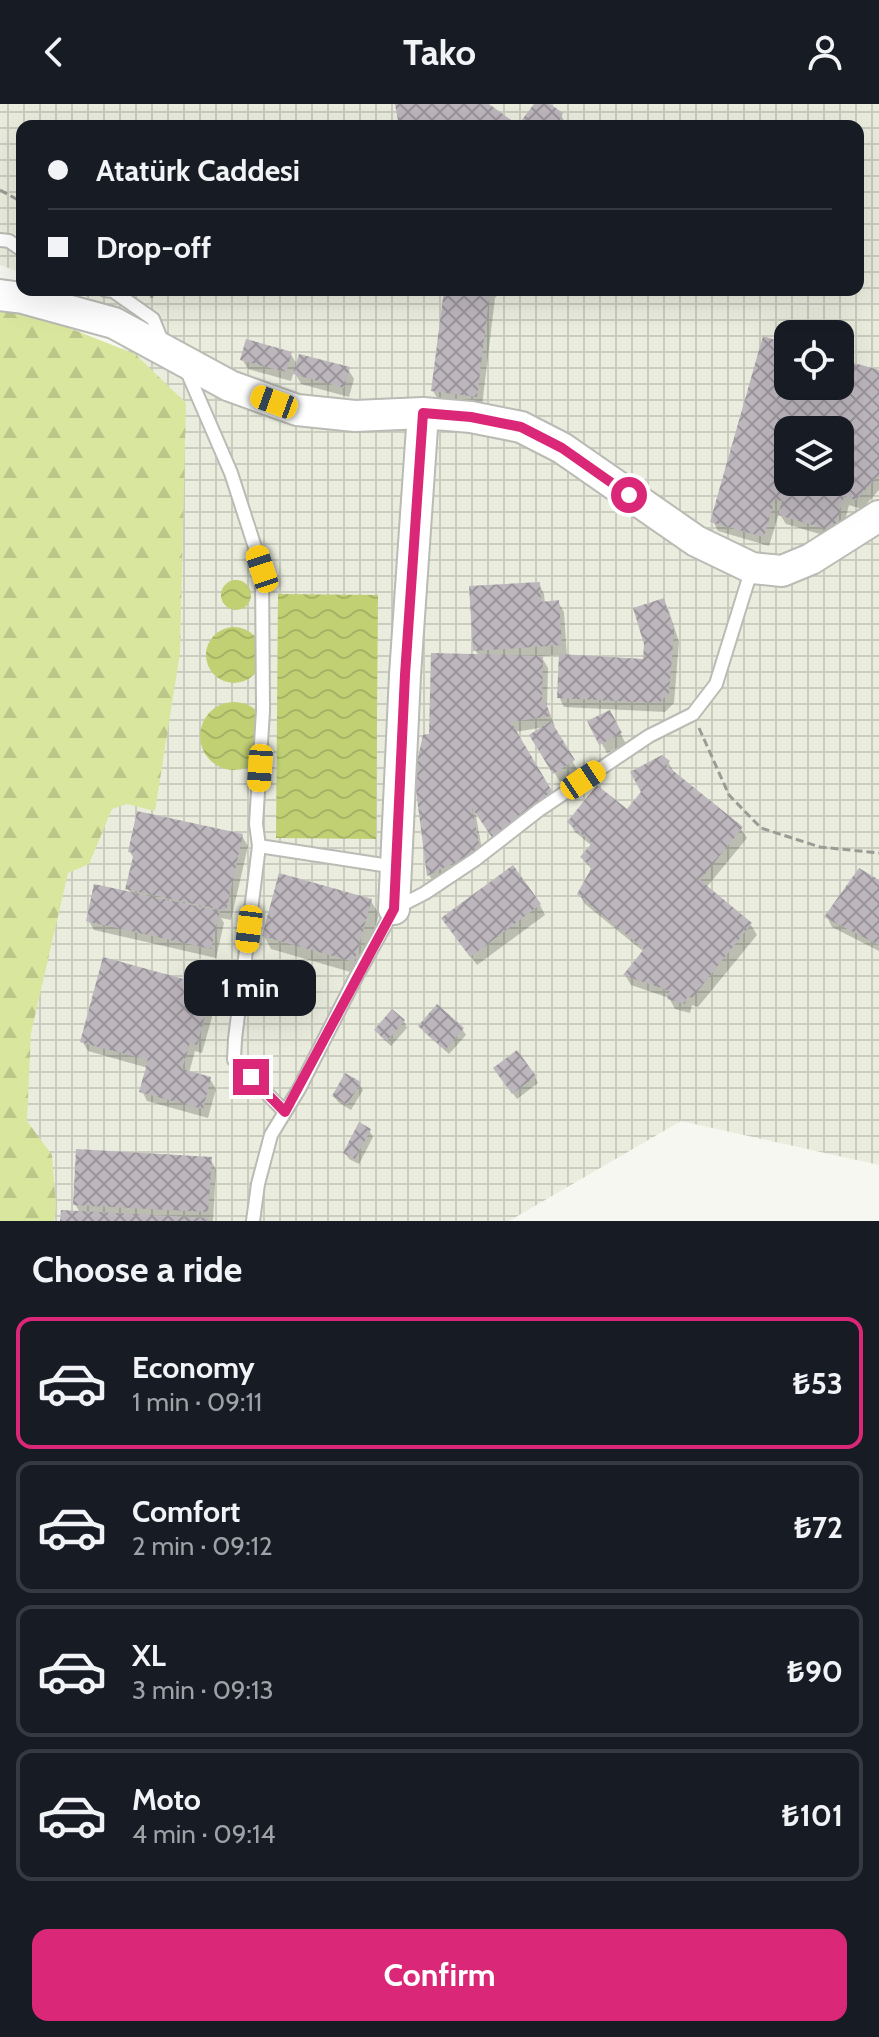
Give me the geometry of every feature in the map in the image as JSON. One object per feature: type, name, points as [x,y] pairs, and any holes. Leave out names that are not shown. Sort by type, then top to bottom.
[{"type":"street","points":[[0,295],[23,298],[114,323],[230,386],[297,410],[355,416],[423,413],[471,417],[521,427],[562,448],[696,541],[752,568],[782,571],[797,565],[879,516]]},
{"type":"street","points":[[394,909],[405,675],[423,413]]},
{"type":"lane","points":[[120,296],[153,319],[174,355],[231,473],[262,569],[263,711],[256,824],[259,846],[234,1060],[285,1112]]},
{"type":"lane","points":[[253,1221],[258,1184],[271,1135],[394,909],[425,893],[476,859],[539,810],[649,736],[693,714],[716,684],[752,568]]},
{"type":"lane","points":[[259,846],[396,867]]},
{"type":"path","points":[[693,714],[729,795],[761,828],[820,847],[879,853]]},
{"type":"shaded area","points":[[0,104],[879,104],[879,1165],[681,1121],[509,1221],[0,1221],[0,1070],[162,433],[102,303],[83,296],[864,296],[864,120],[16,120],[16,271],[0,265]]},
{"type":"green space","points":[[0,309],[44,318],[135,354],[186,403],[180,653],[155,811],[127,804],[112,809],[89,864],[68,873],[31,1033],[27,1121],[52,1155],[56,1206],[54,1221],[0,1221]]},
{"type":"water","points":[[236,580],[242,581],[250,589],[250,601],[242,609],[236,610],[230,609],[222,601],[221,595],[222,589],[230,581]]},
{"type":"water","points":[[278,594],[378,595],[376,839],[276,838]]},
{"type":"water","points":[[234,627],[254,635],[262,655],[254,675],[234,683],[214,675],[206,655],[214,635]]},
{"type":"water","points":[[227,702],[241,702],[253,707],[263,717],[268,736],[263,755],[253,765],[241,770],[227,770],[215,765],[205,755],[200,743],[200,729],[205,717],[215,707]]},
{"type":"building","points":[[395,104],[489,104],[511,120],[398,120]]},
{"type":"building","points":[[534,104],[550,104],[563,113],[560,120],[522,120]]},
{"type":"building","points":[[443,296],[489,296],[477,397],[431,391]]},
{"type":"building","points":[[763,336],[774,340],[774,400],[854,400],[854,363],[879,370],[879,475],[856,500],[844,496],[834,531],[778,515],[782,501],[775,499],[764,537],[710,522]]},
{"type":"building","points":[[246,339],[292,352],[286,372],[240,360]]},
{"type":"building","points":[[299,354],[350,367],[344,388],[293,374]]},
{"type":"building","points":[[540,582],[541,602],[559,600],[562,645],[473,651],[469,586]]},
{"type":"building","points":[[664,598],[674,630],[669,693],[659,703],[557,698],[559,654],[643,659],[644,644],[633,608]]},
{"type":"building","points":[[431,653],[543,656],[542,701],[545,701],[551,716],[511,722],[552,791],[493,839],[472,808],[480,850],[427,876],[414,775],[423,735],[429,734]]},
{"type":"building","points":[[610,710],[622,733],[599,745],[587,721]]},
{"type":"building","points":[[551,721],[575,760],[553,774],[529,735]]},
{"type":"building","points":[[662,755],[670,761],[666,765],[743,827],[700,880],[752,923],[692,998],[687,996],[685,1004],[667,999],[670,991],[623,975],[644,949],[577,894],[592,867],[580,857],[592,843],[567,822],[597,785],[627,809],[641,792],[630,772]]},
{"type":"building","points":[[137,811],[243,834],[226,911],[125,889],[134,853],[128,852]]},
{"type":"building","points":[[513,865],[541,904],[470,957],[441,918]]},
{"type":"building","points":[[859,868],[879,880],[879,945],[824,917]]},
{"type":"building","points":[[279,873],[372,899],[354,962],[262,936]]},
{"type":"building","points":[[94,884],[220,911],[211,949],[86,921]]},
{"type":"building","points":[[103,957],[213,987],[197,1045],[190,1043],[182,1069],[211,1077],[203,1109],[139,1092],[148,1060],[80,1042]]},
{"type":"building","points":[[437,1004],[464,1028],[445,1050],[418,1026]]},
{"type":"building","points":[[392,1009],[405,1020],[387,1041],[374,1030]]},
{"type":"building","points":[[517,1050],[536,1076],[512,1094],[493,1068]]},
{"type":"building","points":[[345,1073],[361,1082],[347,1105],[332,1096]]},
{"type":"building","points":[[359,1122],[371,1129],[355,1159],[343,1153]]},
{"type":"building","points":[[76,1149],[212,1157],[208,1212],[73,1205]]},
{"type":"building","points":[[61,1210],[208,1218],[208,1221],[60,1221]]},
{"type":"route","points":[[251,1077],[285,1112],[394,909],[405,675],[423,413],[471,417],[521,427],[562,448],[629,495]]}]
